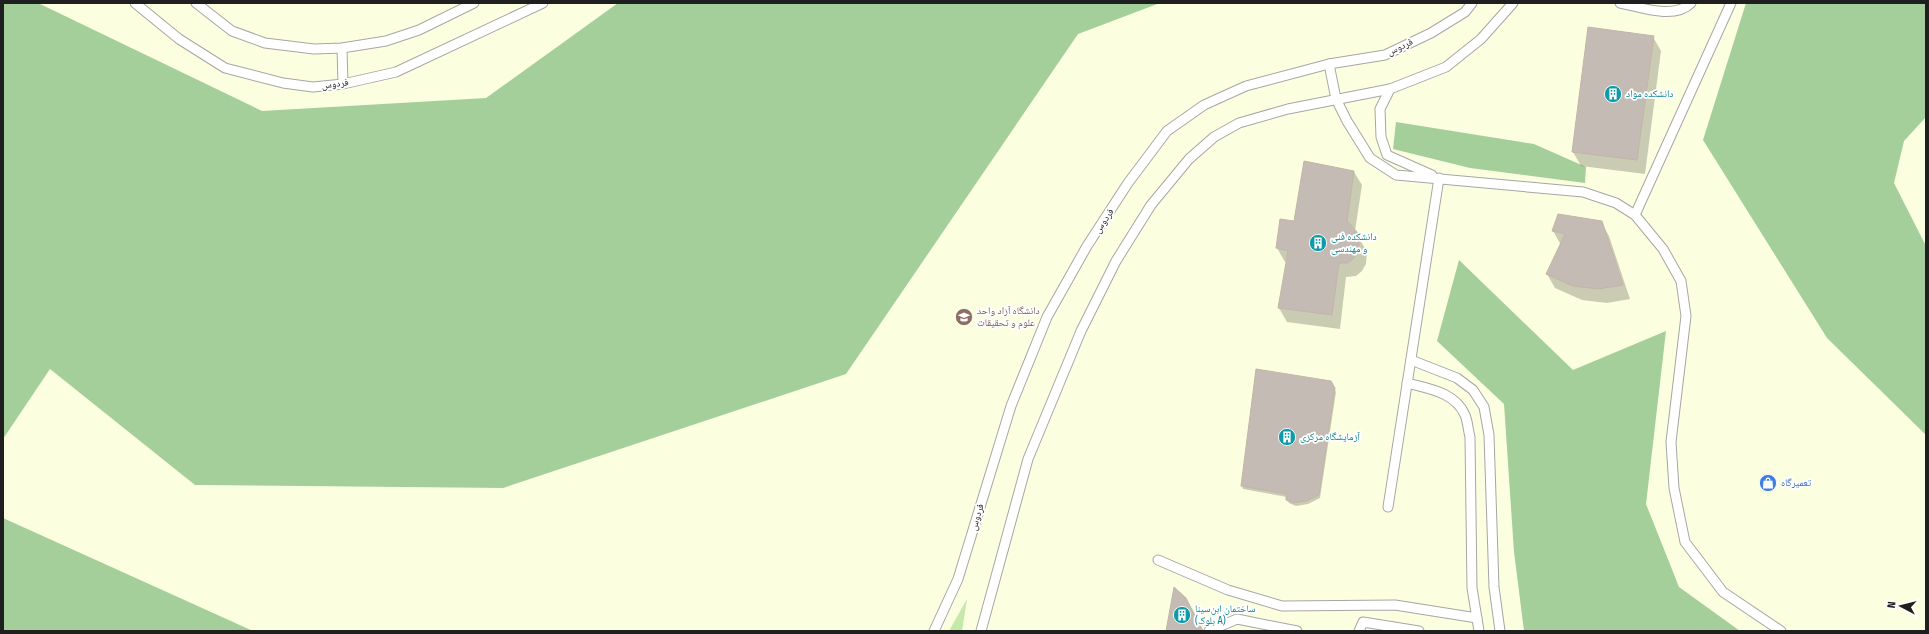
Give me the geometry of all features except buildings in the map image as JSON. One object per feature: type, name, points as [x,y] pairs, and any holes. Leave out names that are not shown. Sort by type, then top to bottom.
[{"type":"lane","name":"فردوس","points":[[135,3],[179,40],[225,68],[283,83],[313,87],[342,84],[396,72],[542,3]]},
{"type":"lane","points":[[196,3],[232,31],[265,43],[314,49],[342,48],[386,41],[419,30],[474,3]]},
{"type":"lane","name":"فردوس","points":[[934,631],[958,579],[1011,406],[1047,317],[1087,246],[1128,183],[1167,131],[1204,105],[1246,86],[1329,64],[1385,55],[1431,33],[1465,12],[1472,3]]},
{"type":"lane","points":[[981,631],[1028,459],[1081,331],[1116,261],[1151,205],[1190,159],[1214,137],[1239,123],[1288,109],[1390,89],[1446,67],[1481,39],[1513,3]]},
{"type":"lane","points":[[1620,3],[1659,11],[1678,10],[1691,3]]},
{"type":"lane","points":[[1635,215],[1730,3]]},
{"type":"lane","points":[[342,48],[342,84]]},
{"type":"lane","points":[[1329,64],[1336,99],[1347,121],[1370,158],[1396,175],[1583,192],[1616,203],[1635,215],[1663,249],[1681,281],[1686,316],[1671,442],[1674,488],[1685,542],[1723,592],[1781,631]]},
{"type":"lane","points":[[1390,89],[1380,109],[1381,137],[1387,155],[1439,178]]},
{"type":"lane","points":[[1388,507],[1439,178]]},
{"type":"lane","points":[[1411,360],[1457,378],[1473,390],[1484,408],[1489,435],[1494,587],[1500,631]]},
{"type":"lane","points":[[1407,383],[1445,394],[1455,402],[1465,415],[1470,437],[1472,588],[1479,631]]},
{"type":"lane","points":[[1158,560],[1228,590],[1282,606],[1395,605],[1477,618]]},
{"type":"lane","points":[[1356,605],[1363,622],[1359,631]]},
{"type":"lane","points":[[1209,631],[1237,619],[1297,631]]},
{"type":"lane","points":[[1363,622],[1419,631]]},
{"type":"shaded area","name":"دانشگاه آزاد واحد علوم و تحقیقات","points":[[3,3],[1926,3],[1926,631],[3,631]]},
{"type":"green space","points":[[3,3],[38,3],[262,111],[486,98],[618,3],[1160,3],[1078,34],[846,374],[503,488],[195,485],[50,369],[3,439]]},
{"type":"green space","points":[[1746,3],[1926,3],[1926,117],[1904,141],[1894,183],[1926,246],[1926,435],[1827,338],[1703,140]]},
{"type":"green space","points":[[1396,122],[1534,144],[1586,167],[1585,183],[1470,168],[1393,149]]},
{"type":"green space","points":[[1459,260],[1573,370],[1666,331],[1646,504],[1679,587],[1740,631],[1524,631],[1514,552],[1504,404],[1437,341]]},
{"type":"green space","points":[[3,518],[253,631],[3,631]]},
{"type":"green space","points":[[967,599],[962,631],[949,631]]},
{"type":"place","name":"دانشکده مواد","points":[[1613,94]]},
{"type":"place","name":"دانشکده فنی و مهندسی","points":[[1318,243]]},
{"type":"place","name":"دانشگاه آزاد واحد علوم و تحقیقات","points":[[964,317]]},
{"type":"place","name":"آزمایشگاه مرکزی","points":[[1287,437]]},
{"type":"place","name":"تعمیرگاه","points":[[1768,483]]},
{"type":"place","name":"ساختمان ابن‌سینا (بلوک A)","points":[[1182,615]]}]
